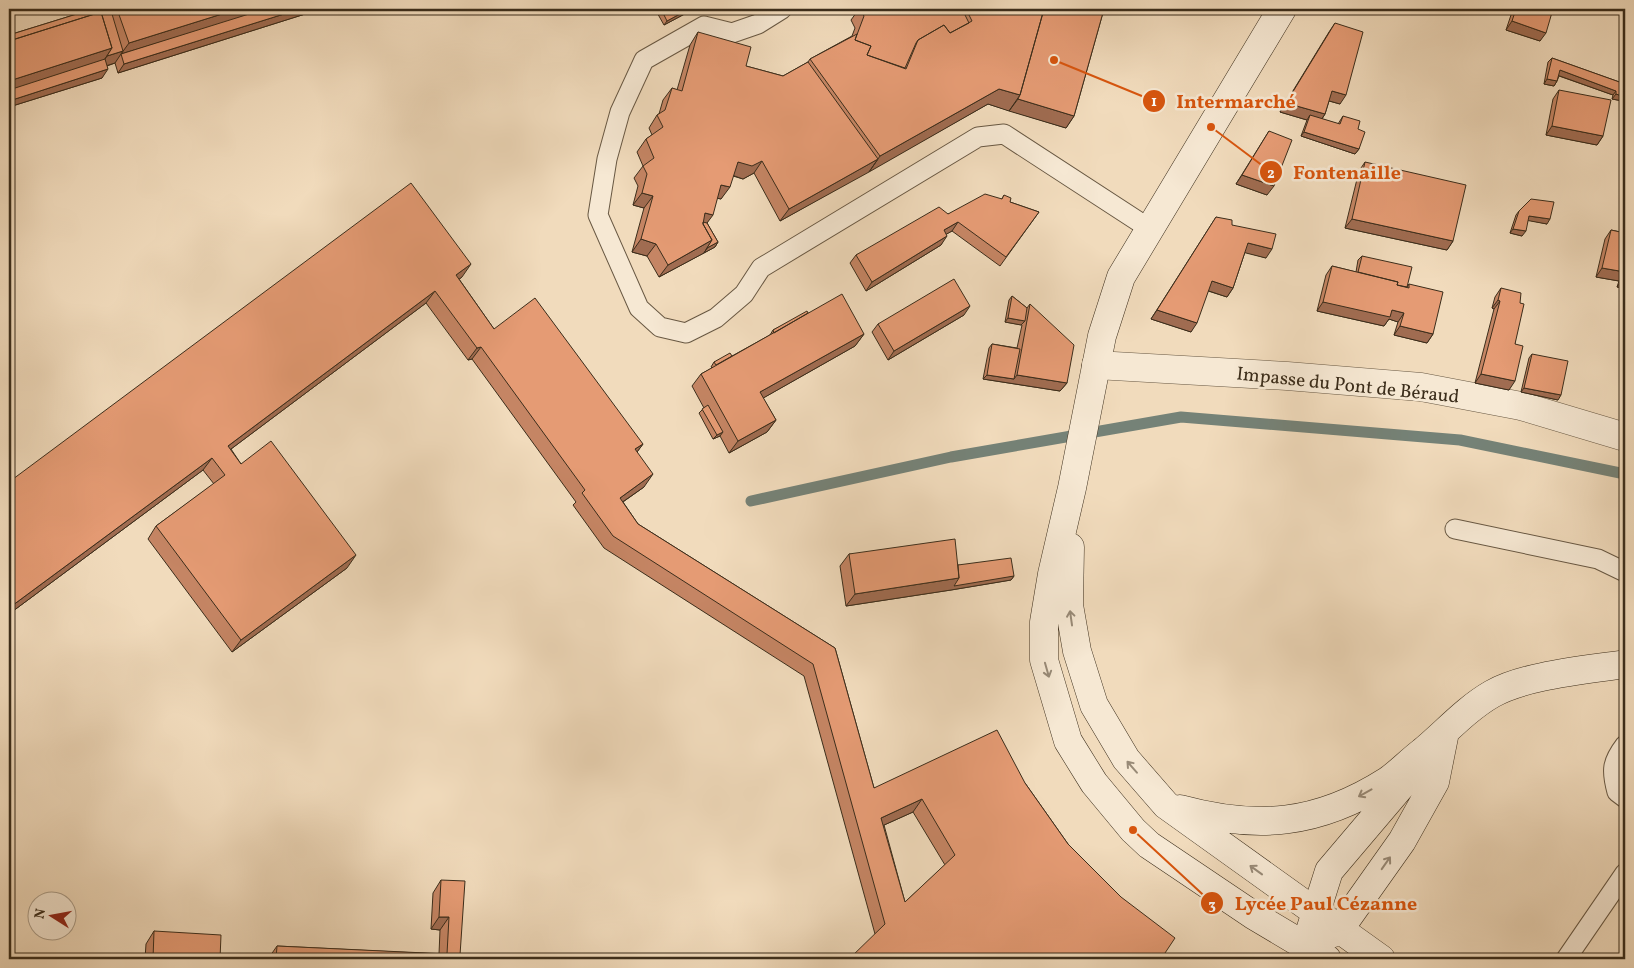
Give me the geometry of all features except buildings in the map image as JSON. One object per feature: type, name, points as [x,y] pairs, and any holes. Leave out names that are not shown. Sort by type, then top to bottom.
[{"type":"main road","points":[[1282,9],[1121,277],[1102,336],[1072,488],[1052,574],[1044,622],[1044,660],[1068,741],[1094,783],[1132,830],[1149,845],[1253,915],[1316,952]]},
{"type":"main road","name":"Impasse du Pont de Béraud","points":[[1094,372],[1287,376],[1421,387],[1521,406],[1625,437]]},
{"type":"main road","points":[[1072,488],[1070,605],[1076,651],[1094,705],[1126,760],[1166,806],[1381,959]]},
{"type":"main road","points":[[1166,806],[1210,817],[1254,822],[1312,815],[1350,801],[1388,780],[1468,712],[1493,694],[1520,683],[1625,664]]},
{"type":"main road","points":[[1316,952],[1316,913],[1329,871],[1445,732]]},
{"type":"main road","points":[[1316,952],[1339,930],[1402,841],[1435,782],[1445,732]]},
{"type":"lane","points":[[782,9],[758,24],[732,33],[704,26],[644,60],[620,112],[607,159],[598,215],[639,308],[660,327],[686,333],[716,318],[744,294],[761,268],[978,137],[1004,134],[1150,230]]},
{"type":"lane","points":[[1455,529],[1598,559],[1625,572]]},
{"type":"lane","points":[[1625,745],[1615,759],[1613,776],[1616,792],[1625,798]]},
{"type":"lane","points":[[1566,959],[1625,872]]},
{"type":"waterway","points":[[751,501],[951,457],[1181,417],[1460,440],[1625,474]]},
{"type":"place","name":"Intermarché","points":[[1054,60]]},
{"type":"place","name":"Fontenaille","points":[[1211,127]]},
{"type":"place","name":"Lycée Paul Cézanne","points":[[1133,830]]}]
